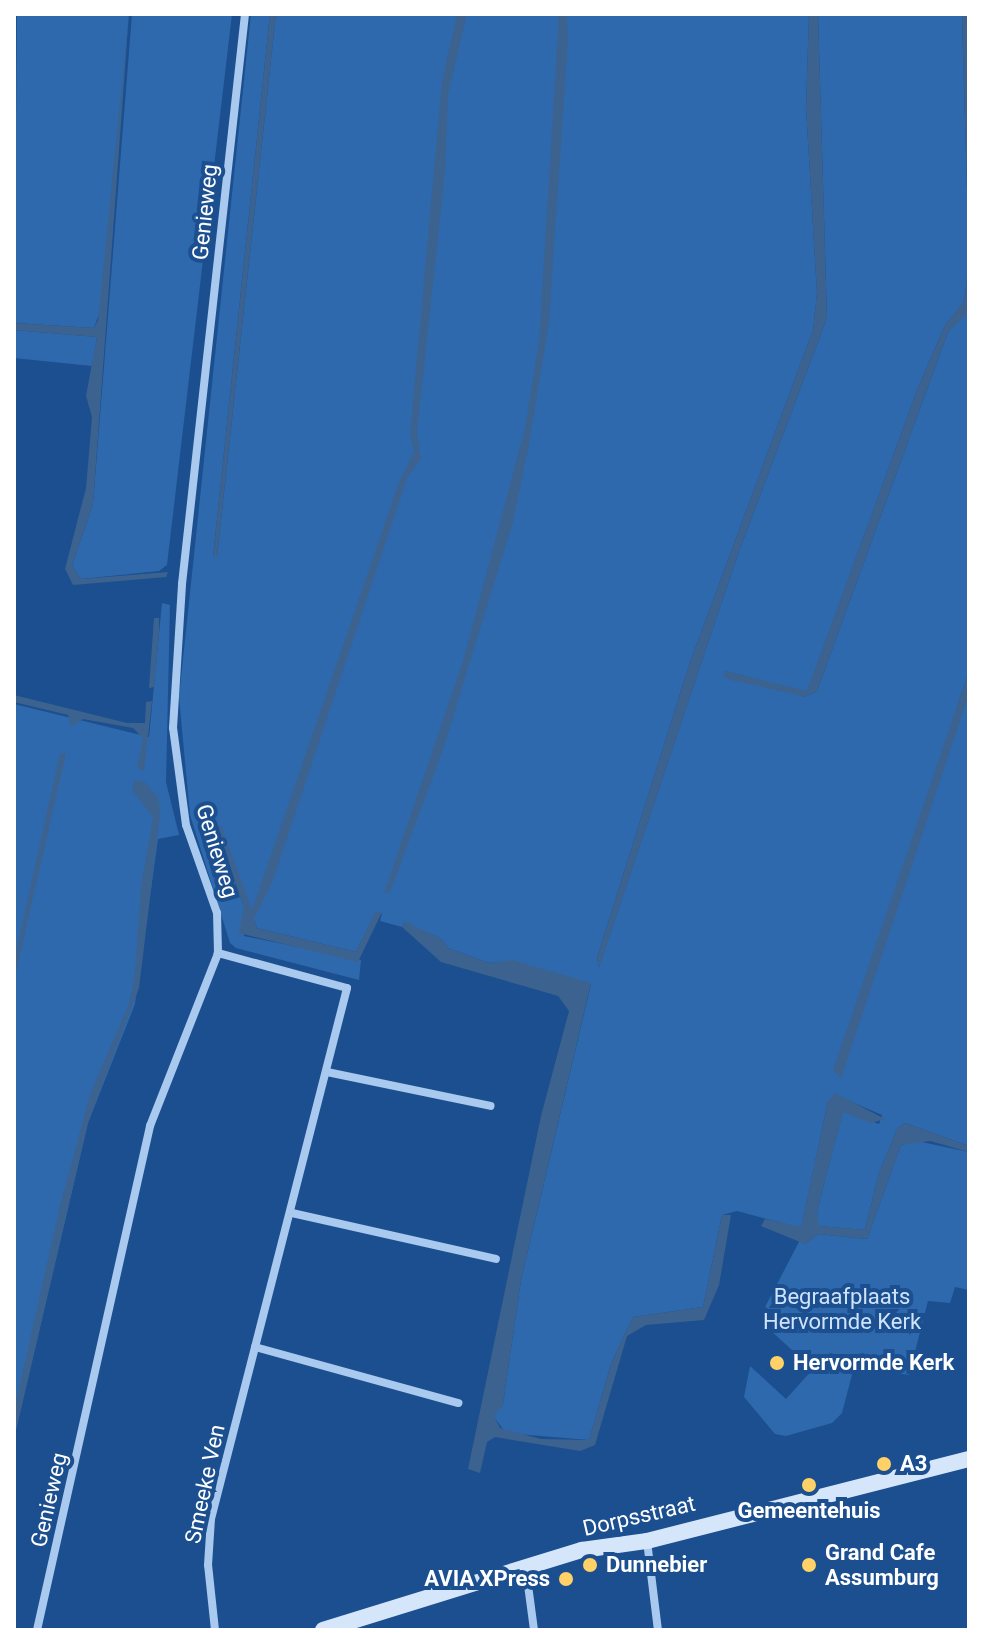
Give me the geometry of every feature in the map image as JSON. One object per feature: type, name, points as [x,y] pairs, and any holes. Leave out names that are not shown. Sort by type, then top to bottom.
[{"type":"street","name":"Genieweg","points":[[37,1630],[150,1126],[218,953],[217,913],[186,825],[173,728],[182,584],[245,14]]},
{"type":"street","name":"Smeeke Ven","points":[[215,1630],[209,1531],[347,988],[218,953]]},
{"type":"street","points":[[327,1072],[491,1106]]},
{"type":"street","points":[[292,1213],[496,1259]]},
{"type":"street","points":[[255,1347],[458,1403]]},
{"type":"street","name":"Dorpsstraat","points":[[323,1630],[526,1570],[582,1550],[647,1541],[969,1459]]},
{"type":"street","points":[[647,1541],[658,1630]]},
{"type":"street","points":[[526,1570],[534,1630]]},
{"type":"green space","points":[[17,14],[129,14],[102,306],[94,328],[14,323]]},
{"type":"green space","points":[[132,14],[232,14],[167,565],[159,571],[81,579],[72,566],[93,504]]},
{"type":"green space","points":[[251,14],[270,14],[213,557],[217,557],[276,14],[809,14],[806,107],[817,293],[813,330],[689,665],[597,958],[599,967],[738,554],[827,318],[818,14],[962,14],[969,262],[964,302],[945,325],[917,390],[807,692],[725,671],[805,697],[817,691],[948,332],[969,307],[969,671],[904,869],[969,694],[969,1146],[905,1123],[897,1129],[879,1173],[865,1230],[818,1226],[817,1211],[843,1111],[879,1124],[882,1115],[847,1100],[828,1101],[801,1228],[737,1211],[722,1215],[703,1307],[633,1317],[611,1364],[589,1440],[506,1433],[493,1416],[503,1404],[521,1280],[591,984],[513,961],[489,963],[448,948],[442,939],[404,922],[402,927],[380,921],[382,913],[370,924],[356,952],[257,928],[220,825],[223,852],[244,906],[244,936],[361,960],[359,980],[236,948],[230,943],[190,815],[179,697]]},
{"type":"green space","points":[[14,330],[97,337],[92,366],[14,358]]},
{"type":"green space","points":[[162,603],[170,605],[166,782],[179,835],[158,839],[135,1004],[88,1123],[14,1438],[14,704],[149,737]]},
{"type":"green space","name":"Begraafplaats Hervormde Kerk","points":[[917,1141],[969,1152],[969,1290],[955,1287],[950,1303],[928,1301],[909,1375],[854,1367],[842,1413],[832,1423],[786,1436],[775,1434],[744,1397],[750,1366],[786,1399],[813,1369],[771,1331],[780,1315],[765,1307],[800,1240],[805,1244],[818,1234],[867,1239],[901,1145]]},
{"type":"shaded area","points":[[129,14],[93,504],[72,566],[81,579],[168,572],[166,577],[73,585],[65,569],[86,488],[92,417],[86,396],[97,337],[14,330],[14,323],[94,328],[98,320]]},
{"type":"shaded area","points":[[270,14],[276,14],[217,557],[213,557]]},
{"type":"shaded area","points":[[457,14],[467,14],[448,95],[445,173],[417,433],[421,459],[408,476],[272,883],[254,919],[257,928],[356,952],[375,912],[382,912],[358,962],[239,933],[244,906],[215,829],[221,825],[252,910],[398,485],[414,451],[410,434],[442,81]]},
{"type":"shaded area","points":[[559,14],[567,14],[568,39],[549,323],[529,445],[513,522],[443,750],[390,892],[384,893],[463,661],[525,428],[539,340]]},
{"type":"shaded area","points":[[809,14],[818,14],[827,318],[738,554],[599,968],[597,958],[689,665],[813,330],[817,293],[806,107]]},
{"type":"shaded area","points":[[962,14],[969,14],[969,262]]},
{"type":"shaded area","points":[[969,262],[968,313],[948,332],[817,691],[805,697],[723,676],[725,671],[807,691],[917,390],[945,325],[964,301]]},
{"type":"shaded area","points":[[154,618],[159,618],[159,633],[154,687],[149,688]]},
{"type":"shaded area","points":[[969,671],[969,694],[841,1079],[833,1070]]},
{"type":"shaded area","points":[[14,695],[127,723],[145,723],[146,702],[152,701],[144,771],[137,767],[143,738],[133,728],[83,719],[71,727],[68,715],[14,702]]},
{"type":"shaded area","points":[[60,753],[66,754],[14,981],[14,961]]},
{"type":"shaded area","points":[[134,780],[145,782],[159,799],[160,816],[139,988],[88,1123],[14,1439],[14,1410],[60,1206],[90,1094],[129,1004],[135,972],[141,886],[153,817],[132,790]]},
{"type":"shaded area","points":[[404,921],[442,939],[448,948],[489,963],[513,960],[591,983],[521,1280],[503,1404],[494,1416],[500,1428],[541,1439],[589,1440],[611,1364],[633,1317],[703,1307],[722,1215],[731,1215],[719,1285],[704,1320],[646,1325],[627,1336],[595,1445],[580,1451],[495,1437],[487,1442],[480,1473],[468,1469],[541,1116],[569,1011],[558,996],[441,962],[402,927]]},
{"type":"shaded area","points":[[835,1093],[885,1119],[871,1123],[843,1112],[817,1211],[819,1226],[865,1230],[879,1173],[897,1129],[905,1123],[969,1146],[969,1152],[930,1141],[901,1145],[867,1239],[818,1234],[805,1244],[761,1226],[765,1219],[801,1227],[828,1101]]},
{"type":"place","name":"Hervormde Kerk","points":[[777,1363]]},
{"type":"place","name":"A3","points":[[884,1464]]},
{"type":"place","name":"Gemeentehuis","points":[[809,1485]]},
{"type":"place","name":"Dunnebier","points":[[590,1565]]},
{"type":"place","name":"Grand Cafe Assumburg","points":[[809,1565]]},
{"type":"place","name":"AVIA XPress","points":[[566,1579]]}]
